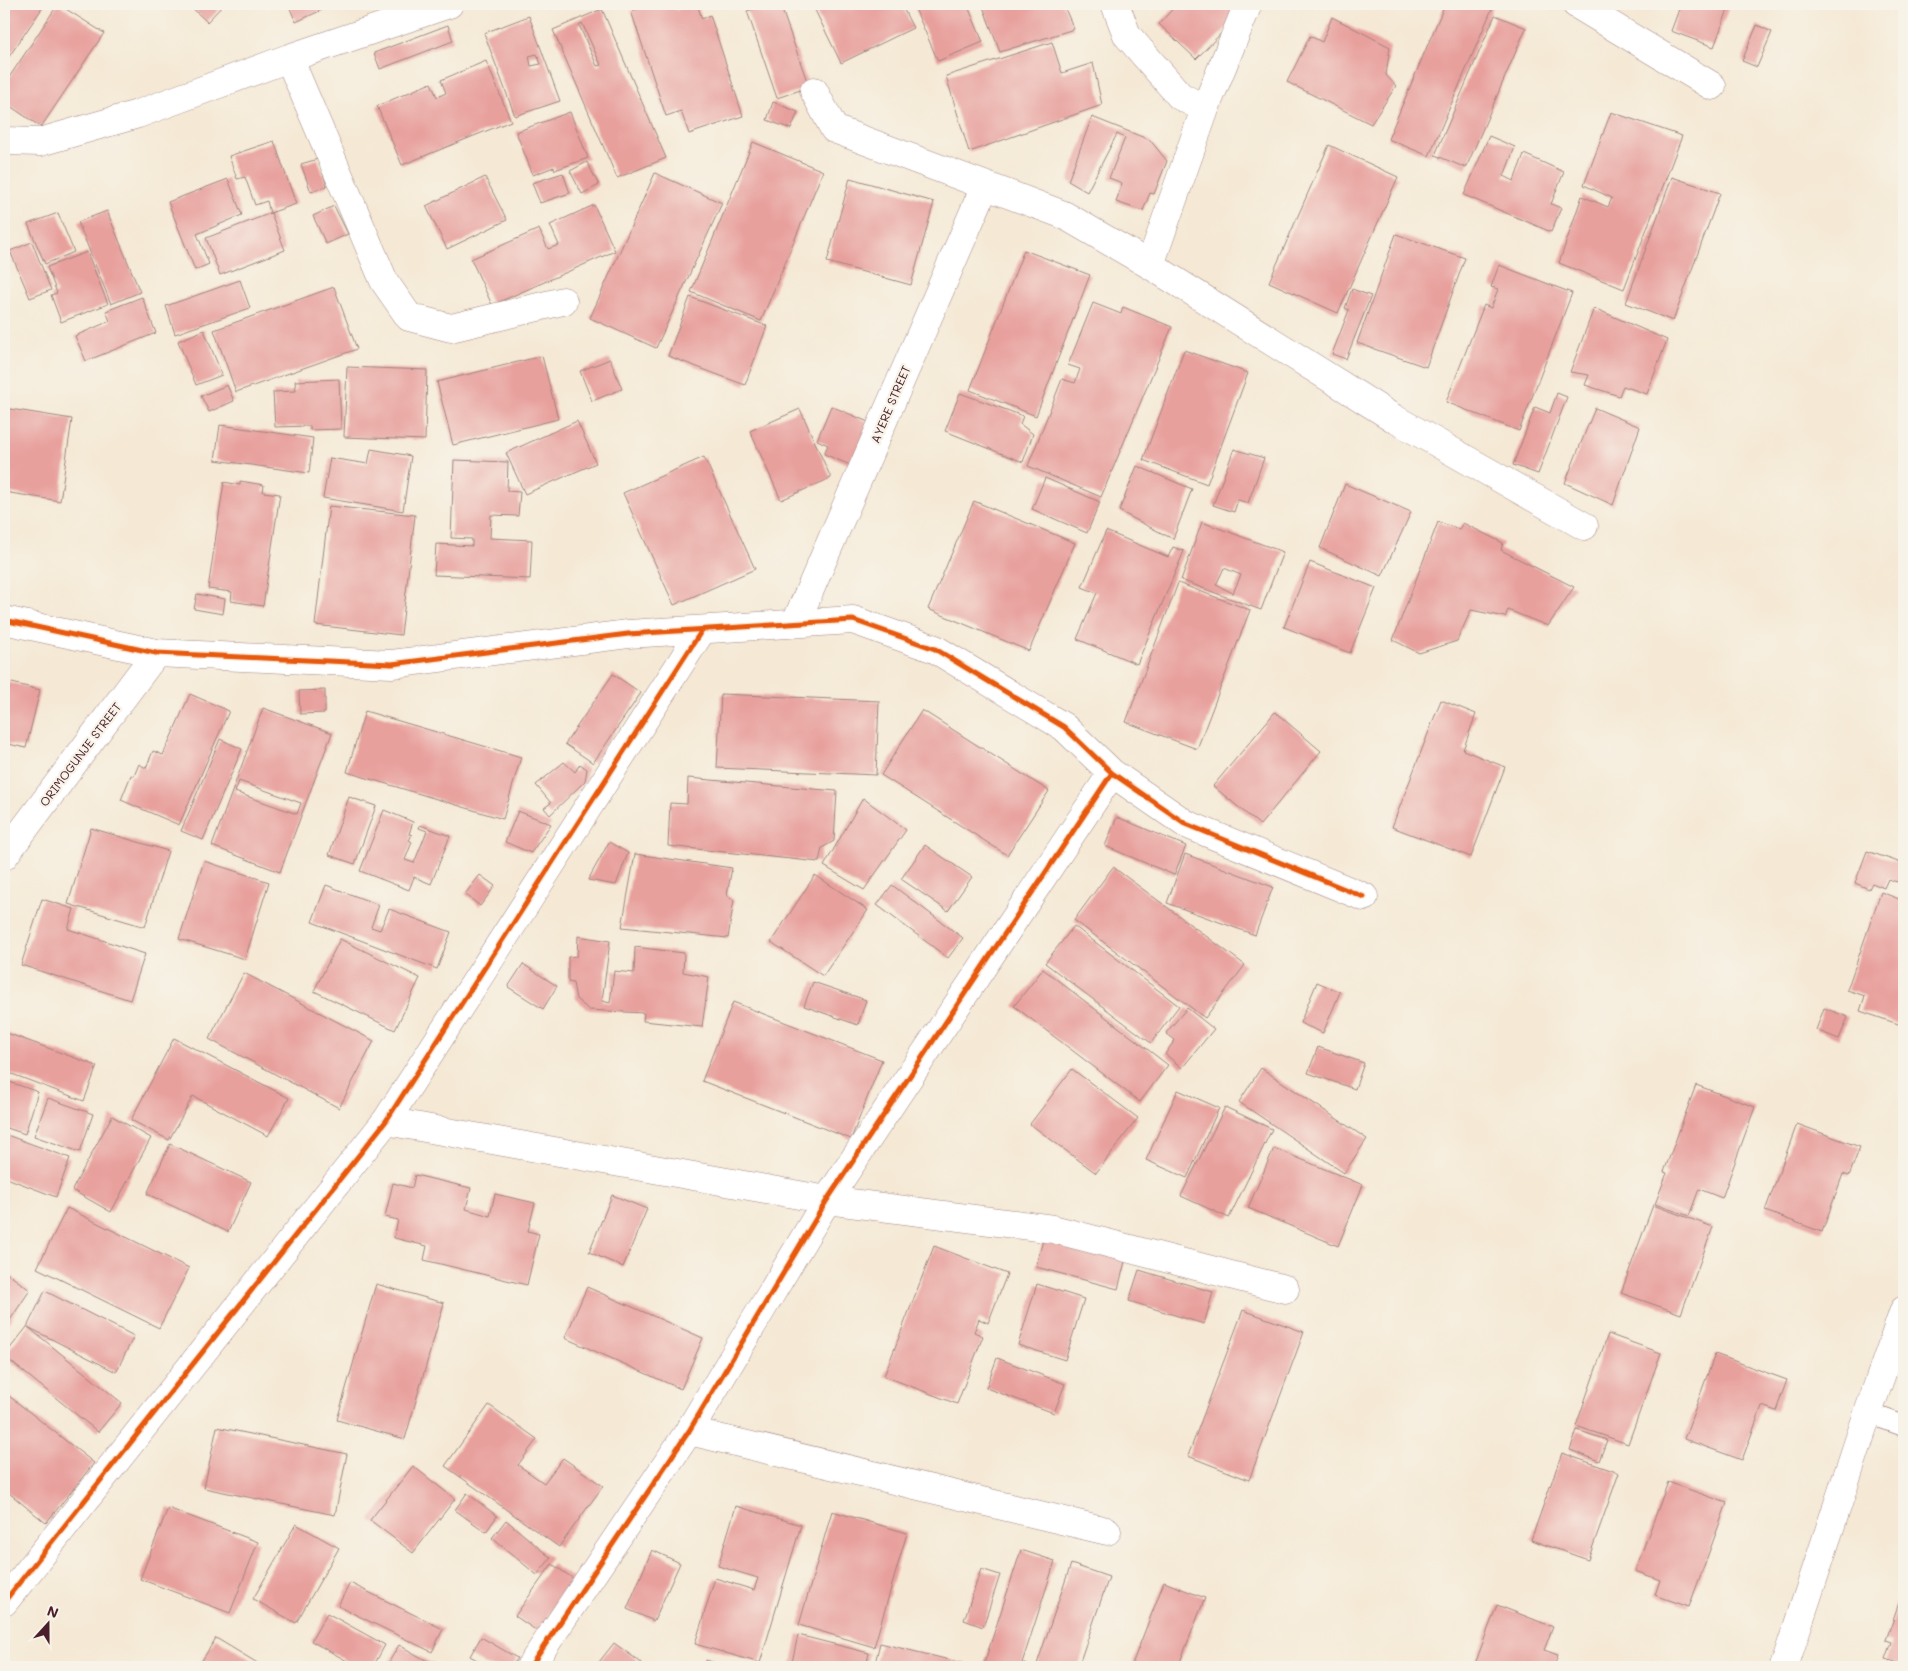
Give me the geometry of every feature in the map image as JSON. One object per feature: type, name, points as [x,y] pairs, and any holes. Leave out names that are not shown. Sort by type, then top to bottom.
[{"type":"street","points":[[4,141],[40,142],[129,117],[289,58],[449,4]]},
{"type":"street","points":[[1114,4],[1127,35],[1180,96],[1206,109]]},
{"type":"street","points":[[1150,265],[1206,109],[1248,4]]},
{"type":"street","points":[[1576,4],[1712,86]]},
{"type":"street","points":[[289,58],[384,281],[409,317],[451,328],[563,301]]},
{"type":"street","points":[[814,91],[834,129],[1064,215],[1150,265],[1396,419],[1584,526]]},
{"type":"street","name":"AYERE STREET","points":[[796,622],[985,186]]},
{"type":"street","points":[[4,620],[156,653],[392,664],[628,634],[852,620],[936,649],[1064,727],[1112,773],[1186,824],[1364,897]]},
{"type":"street","points":[[4,1602],[386,1121],[702,630]]},
{"type":"street","name":"ORIMOGUNJE STREET","points":[[4,856],[156,653]]},
{"type":"street","points":[[530,1667],[690,1431],[827,1200],[1112,773]]},
{"type":"street","points":[[386,1121],[827,1200],[1053,1229],[1284,1288]]},
{"type":"street","points":[[1784,1667],[1904,1310]]},
{"type":"street","points":[[690,1431],[1107,1531]]},
{"type":"lane","points":[[1868,1413],[1904,1426]]},
{"type":"building","points":[[4,4],[45,4],[4,64]]},
{"type":"building","points":[[58,4],[104,33],[41,127],[4,102],[4,85]]},
{"type":"building","points":[[188,4],[224,4],[207,22]]},
{"type":"building","points":[[288,4],[321,4],[324,9],[296,22]]},
{"type":"building","points":[[654,4],[664,4],[656,8],[667,4],[674,4],[676,10],[697,4],[702,19],[710,15],[743,116],[689,134],[681,111],[666,116],[631,11]]},
{"type":"building","points":[[770,4],[780,4],[809,87],[777,98],[747,11]]},
{"type":"building","points":[[812,4],[901,4],[913,28],[841,63]]},
{"type":"building","points":[[913,4],[967,4],[983,42],[938,61]]},
{"type":"building","points":[[982,4],[1063,4],[1074,29],[1000,52]]},
{"type":"building","points":[[1177,4],[1231,4],[1241,13],[1196,59],[1159,24]]},
{"type":"building","points":[[1445,4],[1494,4],[1429,156],[1388,139]]},
{"type":"building","points":[[1681,4],[1730,4],[1714,47],[1671,31]]},
{"type":"building","points":[[602,9],[666,158],[617,178],[553,30]],"holes":[[[582,23],[601,65],[597,66],[579,25]]]},
{"type":"building","points":[[1495,15],[1526,28],[1466,168],[1435,155]]},
{"type":"building","points":[[529,16],[560,101],[515,116],[484,33]],"holes":[[[537,54],[541,64],[531,66],[529,56]]]},
{"type":"building","points":[[1332,17],[1390,47],[1386,75],[1396,86],[1371,124],[1287,82],[1310,36],[1322,42]]},
{"type":"building","points":[[448,25],[453,41],[380,69],[374,53]]},
{"type":"building","points":[[1757,25],[1772,32],[1757,67],[1742,61]]},
{"type":"building","points":[[1052,42],[1062,73],[1093,63],[1102,105],[969,152],[946,76]]},
{"type":"building","points":[[486,61],[511,121],[402,165],[377,106],[431,83],[437,97],[446,93],[441,80]]},
{"type":"building","points":[[773,102],[798,112],[791,129],[767,120]]},
{"type":"building","points":[[570,112],[588,158],[555,170],[554,167],[533,175],[516,132]]},
{"type":"building","points":[[1611,112],[1682,136],[1624,289],[1559,263],[1582,196],[1608,207],[1612,198],[1584,185]]},
{"type":"building","points":[[1092,117],[1150,140],[1167,161],[1154,194],[1150,193],[1143,211],[1116,202],[1122,183],[1109,178],[1125,138],[1117,134],[1087,192],[1068,181]]},
{"type":"building","points":[[1489,136],[1515,147],[1504,176],[1514,181],[1524,154],[1564,172],[1551,204],[1561,208],[1551,232],[1464,195]]},
{"type":"building","points":[[274,141],[296,204],[270,213],[267,201],[255,205],[245,177],[237,179],[229,156]]},
{"type":"building","points":[[753,142],[823,171],[761,321],[691,292]]},
{"type":"building","points":[[1329,145],[1398,177],[1338,313],[1269,282]]},
{"type":"building","points":[[318,159],[327,186],[311,192],[301,164]]},
{"type":"building","points":[[587,162],[599,185],[582,194],[570,171]]},
{"type":"building","points":[[563,173],[570,193],[540,203],[532,183]]},
{"type":"building","points":[[655,173],[722,203],[656,348],[590,318]]},
{"type":"building","points":[[485,177],[507,220],[447,249],[426,206]]},
{"type":"building","points":[[1672,177],[1720,193],[1673,321],[1626,303]]},
{"type":"building","points":[[850,178],[934,202],[911,285],[827,262]]},
{"type":"building","points":[[228,179],[242,215],[197,234],[209,264],[195,270],[168,202]]},
{"type":"building","points":[[594,205],[615,251],[492,305],[471,259],[539,229],[548,249],[559,245],[550,225]]},
{"type":"building","points":[[334,206],[348,234],[326,244],[313,216]]},
{"type":"building","points":[[107,211],[140,292],[111,304],[78,222]]},
{"type":"building","points":[[58,213],[74,252],[45,264],[28,224]]},
{"type":"building","points":[[271,213],[285,250],[220,275],[206,238]]},
{"type":"building","points":[[1396,234],[1465,258],[1426,367],[1357,343]]},
{"type":"building","points":[[32,242],[51,290],[30,298],[10,251]]},
{"type":"building","points":[[1024,250],[1090,275],[1036,416],[970,390]]},
{"type":"building","points":[[87,252],[108,304],[61,322],[51,295],[57,293],[47,267]]},
{"type":"building","points":[[1499,265],[1572,293],[1519,431],[1446,402],[1484,305],[1491,308],[1498,289],[1491,287]]},
{"type":"building","points":[[240,280],[250,308],[175,334],[166,306]]},
{"type":"building","points":[[334,287],[357,349],[236,392],[214,330]]},
{"type":"building","points":[[1352,289],[1371,296],[1346,359],[1332,354],[1349,310],[1345,308]]},
{"type":"building","points":[[142,297],[156,333],[86,361],[75,336],[110,321],[106,311]]},
{"type":"building","points":[[690,297],[767,326],[745,385],[668,356]]},
{"type":"building","points":[[1093,303],[1121,314],[1123,307],[1172,327],[1101,497],[1028,466],[1062,379],[1075,383],[1080,369],[1068,365]]},
{"type":"building","points":[[1594,308],[1667,340],[1647,394],[1623,386],[1619,396],[1585,385],[1589,375],[1570,372]]},
{"type":"building","points":[[204,330],[222,375],[196,385],[178,341]]},
{"type":"building","points":[[1184,350],[1248,373],[1207,484],[1143,460]]},
{"type":"building","points":[[542,356],[558,419],[453,445],[437,382]]},
{"type":"building","points":[[610,359],[622,389],[592,401],[580,371]]},
{"type":"building","points":[[347,367],[427,370],[425,440],[344,437]]},
{"type":"building","points":[[339,379],[341,429],[310,430],[310,426],[275,427],[273,392],[296,391],[295,381]]},
{"type":"building","points":[[227,385],[234,401],[209,412],[201,396]]},
{"type":"building","points":[[960,393],[1023,416],[1020,424],[1033,434],[1023,462],[945,431]]},
{"type":"building","points":[[1557,393],[1567,397],[1538,474],[1513,465],[1535,407],[1550,413]]},
{"type":"building","points":[[831,406],[873,424],[855,467],[824,454],[828,445],[817,440]]},
{"type":"building","points":[[4,408],[72,419],[60,501],[4,492]]},
{"type":"building","points":[[1595,408],[1640,427],[1613,505],[1565,483]]},
{"type":"building","points":[[800,409],[831,478],[781,500],[750,431]]},
{"type":"building","points":[[577,421],[596,463],[525,494],[506,453]]},
{"type":"building","points":[[220,425],[313,438],[309,473],[215,460]]},
{"type":"building","points":[[371,449],[411,456],[403,511],[323,498],[330,458],[368,464]]},
{"type":"building","points":[[1234,449],[1264,458],[1248,503],[1238,500],[1234,512],[1213,505]]},
{"type":"building","points":[[704,457],[755,569],[674,605],[623,493]]},
{"type":"building","points":[[454,460],[508,462],[507,491],[520,492],[518,516],[491,515],[490,538],[532,540],[530,579],[434,575],[436,544],[472,546],[472,539],[451,538]]},
{"type":"building","points":[[1137,466],[1192,489],[1173,539],[1119,511]]},
{"type":"building","points":[[1045,478],[1100,502],[1087,533],[1032,509]]},
{"type":"building","points":[[240,481],[264,485],[263,492],[280,494],[263,606],[231,601],[232,592],[208,589],[224,482],[240,485]]},
{"type":"building","points":[[1345,484],[1411,512],[1382,576],[1320,548]]},
{"type":"building","points":[[974,501],[1075,543],[1029,651],[928,609]]},
{"type":"building","points":[[329,506],[415,515],[401,635],[315,625]]},
{"type":"building","points":[[1202,522],[1283,552],[1261,610],[1181,580]],"holes":[[[1224,568],[1241,575],[1233,593],[1216,585]]]},
{"type":"building","points":[[1438,522],[1459,529],[1463,523],[1503,543],[1501,550],[1574,587],[1548,626],[1508,610],[1505,617],[1471,610],[1457,641],[1419,653],[1393,640]]},
{"type":"building","points":[[1106,531],[1168,557],[1173,547],[1184,551],[1137,664],[1077,639],[1097,593],[1082,587]]},
{"type":"building","points":[[1310,562],[1376,588],[1350,653],[1284,627]]},
{"type":"building","points":[[1178,583],[1250,610],[1197,749],[1126,722]]},
{"type":"building","points":[[197,594],[225,599],[223,614],[194,609]]},
{"type":"building","points":[[4,647],[8,647],[5,667],[4,667]]},
{"type":"building","points":[[613,674],[641,693],[593,763],[565,744]]},
{"type":"building","points":[[4,681],[40,690],[26,748],[4,743]]},
{"type":"building","points":[[325,690],[325,713],[300,714],[299,691]]},
{"type":"building","points":[[190,694],[229,711],[179,825],[121,800],[131,775],[134,776],[139,764],[146,768],[153,751],[163,755]]},
{"type":"building","points":[[721,694],[879,701],[876,775],[717,768]]},
{"type":"building","points":[[1441,700],[1476,714],[1463,750],[1505,767],[1471,857],[1392,827]]},
{"type":"building","points":[[263,708],[332,733],[280,872],[212,846]],"holes":[[[239,781],[301,803],[297,814],[235,792]]]},
{"type":"building","points":[[922,710],[1049,791],[1007,855],[881,775]]},
{"type":"building","points":[[365,711],[521,757],[503,819],[347,772]]},
{"type":"building","points":[[1275,712],[1321,751],[1260,825],[1213,786]]},
{"type":"building","points":[[220,739],[242,749],[203,840],[181,831]]},
{"type":"building","points":[[564,762],[575,772],[580,764],[587,769],[585,781],[550,815],[544,808],[551,803],[536,785]]},
{"type":"building","points":[[688,778],[837,791],[834,841],[822,848],[819,862],[668,846],[670,803],[687,804]]},
{"type":"building","points":[[349,797],[376,806],[355,864],[329,855]]},
{"type":"building","points":[[863,798],[906,830],[864,890],[824,866]]},
{"type":"building","points":[[384,810],[413,822],[409,834],[412,835],[409,840],[412,842],[405,860],[414,863],[427,831],[419,828],[420,825],[450,836],[431,884],[414,877],[409,890],[360,871]]},
{"type":"building","points":[[518,811],[551,824],[531,853],[505,842]]},
{"type":"building","points":[[1117,817],[1186,846],[1174,875],[1105,846]]},
{"type":"building","points":[[91,828],[168,851],[145,927],[68,904]]},
{"type":"building","points":[[609,842],[628,853],[616,885],[588,880]]},
{"type":"building","points":[[925,845],[972,877],[948,911],[901,879]]},
{"type":"building","points":[[1867,851],[1904,864],[1897,882],[1888,879],[1884,888],[1872,883],[1869,889],[1855,883]]},
{"type":"building","points":[[635,854],[732,868],[727,895],[734,900],[728,938],[622,927]]},
{"type":"building","points":[[1185,854],[1273,887],[1255,935],[1167,903]]},
{"type":"building","points":[[204,861],[269,882],[245,959],[179,939]]},
{"type":"building","points":[[1113,867],[1245,965],[1205,1018],[1074,920]]},
{"type":"building","points":[[480,875],[495,886],[480,906],[465,894]]},
{"type":"building","points":[[815,875],[868,910],[823,976],[771,942]]},
{"type":"building","points":[[326,885],[379,905],[371,927],[380,930],[389,909],[451,932],[437,969],[312,922]]},
{"type":"building","points":[[892,885],[963,938],[948,958],[877,905]]},
{"type":"building","points":[[1904,886],[1904,1026],[1860,1011],[1865,996],[1847,990],[1881,892],[1899,899]]},
{"type":"building","points":[[42,899],[74,909],[68,929],[145,954],[130,1000],[21,965]]},
{"type":"building","points":[[1074,926],[1179,1006],[1151,1043],[1045,963]]},
{"type":"building","points":[[578,936],[610,941],[602,1001],[610,1003],[614,971],[634,973],[635,947],[684,953],[683,972],[709,977],[702,1027],[643,1021],[644,1013],[589,1010],[576,999],[573,983],[568,982],[568,957],[577,956]]},
{"type":"building","points":[[340,939],[420,978],[395,1030],[314,991]]},
{"type":"building","points":[[523,964],[557,986],[543,1009],[508,987]]},
{"type":"building","points":[[1043,969],[1168,1065],[1140,1102],[1014,1006]]},
{"type":"building","points":[[244,973],[374,1041],[339,1108],[209,1039]]},
{"type":"building","points":[[813,982],[866,1000],[858,1025],[804,1006]]},
{"type":"building","points":[[1317,982],[1340,992],[1323,1033],[1300,1023]]},
{"type":"building","points":[[733,1002],[882,1060],[851,1139],[702,1081]]},
{"type":"building","points":[[1187,1008],[1214,1029],[1182,1068],[1165,1054],[1175,1040],[1166,1033]]},
{"type":"building","points":[[1824,1008],[1848,1017],[1839,1039],[1816,1030]]},
{"type":"building","points":[[4,1032],[97,1066],[84,1101],[4,1071]]},
{"type":"building","points":[[174,1038],[289,1098],[268,1136],[193,1096],[169,1140],[131,1120]]},
{"type":"building","points":[[1318,1047],[1364,1063],[1355,1089],[1308,1073]]},
{"type":"building","points":[[1261,1068],[1367,1139],[1344,1173],[1239,1102]]},
{"type":"building","points":[[1072,1069],[1138,1118],[1096,1173],[1030,1124]]},
{"type":"building","points":[[4,1080],[38,1092],[25,1134],[4,1127]]},
{"type":"building","points":[[1696,1085],[1755,1107],[1722,1198],[1699,1189],[1689,1216],[1655,1204],[1667,1173],[1664,1172]]},
{"type":"building","points":[[1178,1090],[1219,1108],[1187,1178],[1146,1160]]},
{"type":"building","points":[[48,1098],[93,1114],[80,1152],[34,1136]]},
{"type":"building","points":[[1225,1107],[1272,1129],[1229,1218],[1181,1196]]},
{"type":"building","points":[[112,1116],[151,1138],[111,1212],[72,1190]]},
{"type":"building","points":[[1797,1124],[1860,1147],[1849,1176],[1843,1174],[1822,1232],[1765,1211]]},
{"type":"building","points":[[4,1134],[70,1158],[56,1197],[4,1177]]},
{"type":"building","points":[[170,1144],[251,1182],[228,1232],[147,1194]]},
{"type":"building","points":[[1274,1148],[1363,1185],[1338,1246],[1248,1208]]},
{"type":"building","points":[[415,1175],[471,1188],[466,1209],[490,1216],[495,1194],[535,1203],[528,1231],[539,1234],[527,1285],[424,1260],[427,1246],[394,1238],[398,1220],[385,1217],[393,1183],[412,1188]]},
{"type":"building","points":[[612,1195],[647,1209],[623,1267],[589,1252]]},
{"type":"building","points":[[1653,1205],[1713,1227],[1681,1314],[1621,1293]]},
{"type":"building","points":[[67,1208],[189,1268],[159,1328],[37,1268]]},
{"type":"building","points":[[1045,1232],[1127,1254],[1118,1289],[1036,1267]]},
{"type":"building","points":[[934,1246],[1007,1274],[988,1323],[979,1319],[974,1332],[983,1336],[957,1404],[884,1376]]},
{"type":"building","points":[[1139,1270],[1213,1292],[1204,1324],[1129,1301]]},
{"type":"building","points":[[4,1271],[30,1290],[4,1329]]},
{"type":"building","points":[[376,1284],[444,1303],[405,1439],[337,1420]]},
{"type":"building","points":[[1037,1284],[1084,1299],[1065,1360],[1018,1345]]},
{"type":"building","points":[[587,1287],[703,1338],[681,1389],[565,1338]]},
{"type":"building","points":[[45,1291],[134,1336],[116,1372],[28,1327],[122,1403],[98,1432],[4,1356],[27,1327]]},
{"type":"building","points":[[1243,1310],[1304,1332],[1249,1480],[1188,1456]]},
{"type":"building","points":[[1608,1334],[1661,1353],[1628,1444],[1576,1426]]},
{"type":"building","points":[[1715,1354],[1787,1380],[1776,1411],[1762,1406],[1742,1460],[1684,1439]]},
{"type":"building","points":[[997,1358],[1065,1384],[1054,1413],[986,1388]]},
{"type":"building","points":[[4,1392],[94,1463],[46,1523],[4,1489]]},
{"type":"building","points":[[489,1405],[537,1439],[518,1465],[544,1483],[563,1458],[603,1486],[559,1547],[445,1466]]},
{"type":"building","points":[[217,1427],[347,1454],[335,1515],[204,1488]]},
{"type":"building","points":[[1577,1430],[1607,1440],[1599,1461],[1570,1450]]},
{"type":"building","points":[[1562,1453],[1619,1473],[1588,1560],[1531,1540]]},
{"type":"building","points":[[413,1466],[455,1499],[413,1553],[370,1520]]},
{"type":"building","points":[[1668,1482],[1727,1503],[1689,1607],[1655,1595],[1660,1580],[1635,1571]]},
{"type":"building","points":[[467,1493],[497,1516],[486,1532],[455,1510]]},
{"type":"building","points":[[736,1506],[801,1525],[760,1663],[695,1644],[715,1578],[754,1590],[758,1578],[718,1566]]},
{"type":"building","points":[[168,1508],[258,1542],[230,1613],[140,1579]]},
{"type":"building","points":[[832,1511],[907,1533],[874,1647],[799,1625]]},
{"type":"building","points":[[506,1520],[551,1558],[537,1575],[492,1538]]},
{"type":"building","points":[[296,1524],[339,1548],[296,1623],[253,1599]]},
{"type":"building","points":[[652,1550],[680,1563],[654,1621],[627,1609]]},
{"type":"building","points":[[1021,1550],[1055,1561],[1022,1663],[1033,1667],[983,1667]]},
{"type":"building","points":[[552,1564],[574,1579],[537,1631],[515,1616]]},
{"type":"building","points":[[1071,1564],[1109,1577],[1078,1667],[1036,1667]]},
{"type":"building","points":[[981,1569],[1000,1575],[983,1627],[964,1620]]},
{"type":"building","points":[[1164,1582],[1205,1598],[1178,1667],[1131,1667]]},
{"type":"building","points":[[350,1583],[443,1629],[432,1652],[338,1606]]},
{"type":"building","points":[[1904,1588],[1904,1665],[1886,1659],[1892,1642],[1886,1640]]},
{"type":"building","points":[[1497,1605],[1553,1627],[1544,1650],[1558,1655],[1554,1667],[1483,1667],[1475,1664]]},
{"type":"building","points":[[327,1613],[385,1645],[373,1667],[358,1667],[311,1641]]},
{"type":"building","points":[[798,1635],[869,1653],[866,1667],[791,1667]]},
{"type":"building","points":[[481,1637],[517,1658],[512,1667],[489,1667],[470,1656]]},
{"type":"building","points":[[216,1638],[264,1667],[198,1667]]},
{"type":"building","points":[[614,1643],[647,1667],[595,1667]]},
{"type":"building","points":[[880,1643],[966,1664],[965,1667],[874,1667]]},
{"type":"building","points":[[399,1645],[438,1667],[386,1667]]},
{"type":"building","points":[[706,1660],[729,1667],[704,1667]]},
{"type":"cycle path","points":[[4,620],[156,653],[392,664],[628,634],[853,620],[935,649],[1064,727],[1112,773],[1186,824],[1364,897]]},
{"type":"cycle path","points":[[4,1602],[386,1121],[702,630]]},
{"type":"cycle path","points":[[530,1667],[689,1431],[827,1200],[1112,773]]}]
